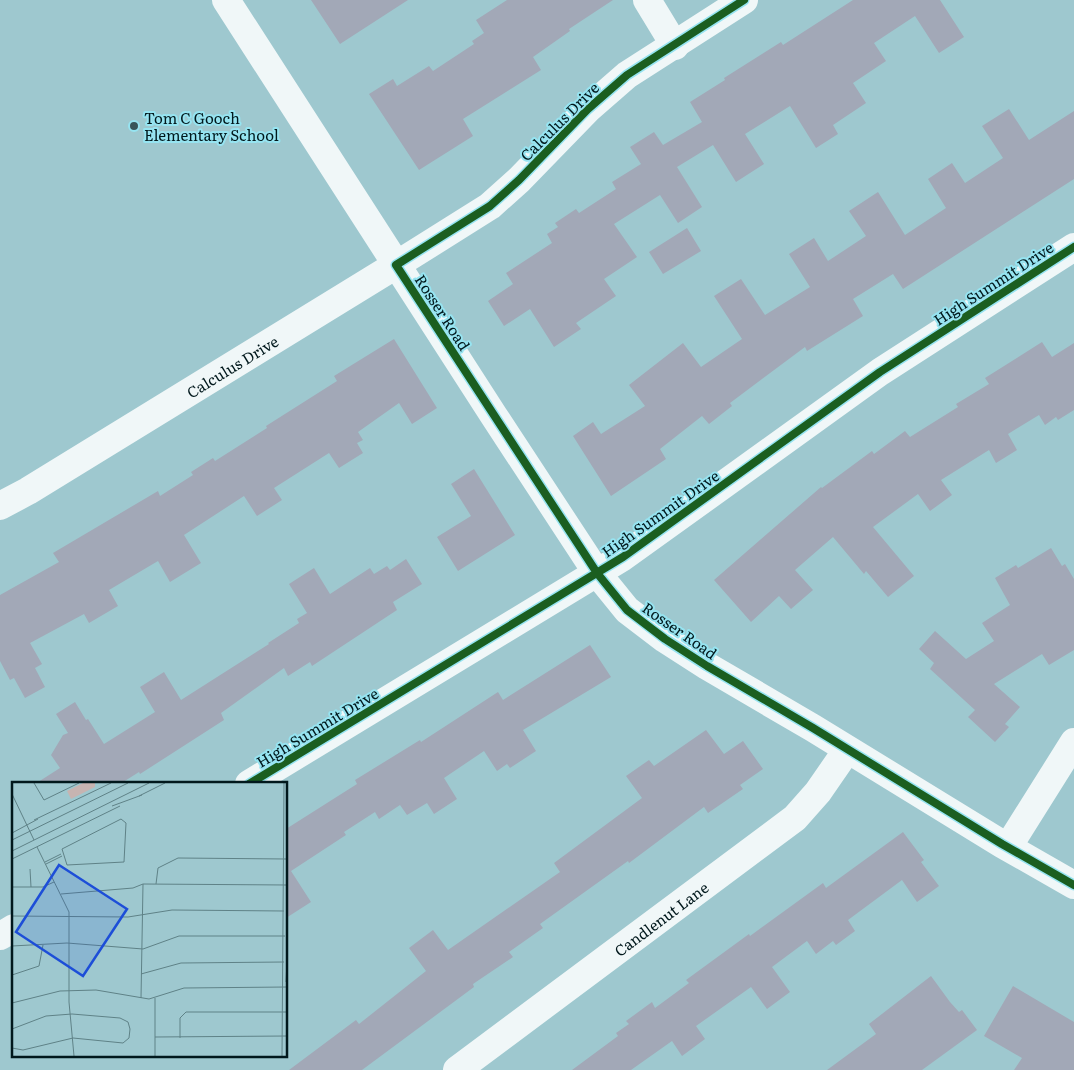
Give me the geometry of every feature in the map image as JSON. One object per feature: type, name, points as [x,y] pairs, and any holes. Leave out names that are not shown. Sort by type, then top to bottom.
[{"type":"street","name":"Rosser Road","points":[[226,0],[396,265],[598,573],[627,610],[665,639],[707,666],[1074,885]]},
{"type":"street","points":[[647,0],[675,46]]},
{"type":"street","name":"Calculus Drive","points":[[0,506],[28,491],[490,206],[519,180],[588,109],[627,75],[744,0]]},
{"type":"street","name":"High Summit Drive","points":[[253,782],[598,573],[650,538],[880,372],[1074,248]]},
{"type":"street","points":[[1008,847],[1074,742]]},
{"type":"street","name":"Candlenut Lane","points":[[456,1070],[795,818],[818,792],[847,750]]},
{"type":"street","points":[[0,936],[12,929]]},
{"type":"building","points":[[311,0],[408,0],[340,44]]},
{"type":"building","points":[[507,0],[613,0],[569,29],[570,31],[533,57],[541,70],[463,119],[473,136],[419,170],[369,94],[393,79],[397,86],[429,66],[433,71],[474,44],[472,41],[484,33],[476,20]]},
{"type":"building","points":[[853,0],[940,0],[964,37],[939,53],[915,16],[874,43],[886,61],[853,83],[866,103],[833,125],[838,134],[816,148],[790,106],[745,134],[764,164],[736,182],[713,145],[677,167],[702,207],[678,223],[660,195],[614,224],[637,257],[604,279],[616,296],[576,323],[581,329],[554,347],[530,309],[504,326],[488,301],[513,284],[506,273],[552,243],[547,234],[558,227],[555,223],[576,209],[579,213],[616,189],[612,182],[641,164],[630,147],[654,132],[663,145],[702,122],[690,102],[781,42],[783,45]]},
{"type":"building","points":[[1009,109],[1029,140],[1074,111],[1074,179],[903,289],[893,274],[853,299],[863,316],[807,351],[805,347],[730,403],[732,406],[709,424],[702,416],[660,449],[666,459],[611,496],[573,436],[593,422],[601,434],[645,406],[629,385],[683,343],[701,367],[742,339],[714,296],[741,279],[765,315],[810,287],[789,254],[814,238],[828,261],[866,236],[849,211],[878,192],[905,235],[946,208],[928,179],[952,163],[965,183],[1003,158],[982,126]]},
{"type":"building","points":[[687,228],[701,251],[663,274],[649,252]]},
{"type":"building","points":[[394,339],[437,408],[412,424],[399,403],[358,432],[363,440],[357,443],[363,453],[339,468],[329,453],[274,488],[282,500],[257,516],[244,496],[184,535],[201,563],[170,582],[158,561],[109,590],[118,606],[89,623],[84,614],[30,643],[42,664],[35,668],[45,687],[25,698],[14,678],[10,680],[0,661],[0,595],[59,562],[53,553],[158,491],[160,496],[193,475],[191,472],[213,458],[215,461],[267,428],[266,426],[337,381],[334,376]]},
{"type":"building","points":[[1042,342],[1052,357],[1074,343],[1074,410],[1058,420],[1056,417],[1045,425],[1039,415],[1008,434],[1017,450],[996,463],[989,450],[941,480],[952,495],[930,511],[918,494],[873,527],[914,576],[888,597],[866,571],[864,574],[833,537],[795,570],[813,590],[791,609],[779,596],[751,622],[714,580],[821,487],[872,451],[874,454],[905,431],[910,437],[958,407],[956,404],[989,384],[985,378]]},
{"type":"building","points":[[474,469],[515,535],[458,571],[437,537],[471,516],[451,484]]},
{"type":"building","points":[[1051,548],[1062,566],[1065,564],[1074,579],[1074,650],[1049,665],[1042,654],[994,684],[1020,707],[1005,724],[1009,727],[995,742],[968,717],[975,710],[930,669],[934,663],[919,649],[935,631],[966,659],[994,641],[982,623],[1010,605],[995,578],[1016,565],[1018,568]]},
{"type":"building","points":[[406,559],[422,584],[393,602],[397,610],[312,666],[310,662],[288,676],[284,668],[221,713],[224,720],[140,774],[139,772],[123,782],[38,782],[60,768],[51,755],[63,735],[68,733],[56,714],[75,702],[104,744],[155,712],[140,687],[164,672],[181,700],[299,623],[297,619],[307,613],[289,584],[314,568],[330,594],[370,568],[374,574],[387,566],[390,570]]},
{"type":"building","points":[[590,645],[611,677],[523,730],[536,751],[510,768],[507,764],[497,771],[484,751],[444,778],[457,799],[434,814],[427,803],[407,815],[400,805],[379,819],[375,812],[344,832],[346,835],[291,871],[311,902],[288,917],[288,828],[357,784],[355,780],[420,740],[421,742],[498,692],[503,700]]},
{"type":"building","points":[[706,730],[724,754],[743,741],[763,769],[740,785],[743,789],[708,813],[704,807],[629,863],[628,861],[540,924],[543,928],[509,952],[513,957],[473,984],[474,987],[362,1070],[289,1070],[356,1020],[359,1024],[426,971],[409,948],[433,930],[448,950],[560,872],[554,863],[642,798],[626,776],[649,760],[654,766]]},
{"type":"building","points":[[903,832],[924,860],[921,862],[939,886],[917,902],[902,880],[848,920],[855,931],[836,945],[833,941],[816,954],[807,941],[772,967],[790,992],[767,1009],[751,987],[696,1026],[705,1039],[682,1056],[672,1041],[631,1070],[572,1070],[618,1036],[616,1033],[629,1024],[626,1021],[652,1002],[655,1008],[689,983],[686,980],[749,934],[750,936],[823,883],[826,888]]},
{"type":"building","points":[[931,976],[950,1002],[959,1012],[962,1010],[977,1030],[922,1070],[827,1070],[876,1034],[869,1024]]},
{"type":"building","points":[[1013,986],[1074,1022],[1074,1070],[1014,1070],[1022,1058],[984,1036]]},
{"type":"cycle path","points":[[744,0],[627,75],[588,109],[519,180],[490,206],[396,265],[597,573],[627,610],[665,639],[707,666],[813,728],[1002,844],[1074,885]]},
{"type":"cycle path","points":[[252,782],[623,557],[880,372],[1074,247]]},
{"type":"place","name":"Tom C Gooch Elementary School","points":[[134,126]]}]
